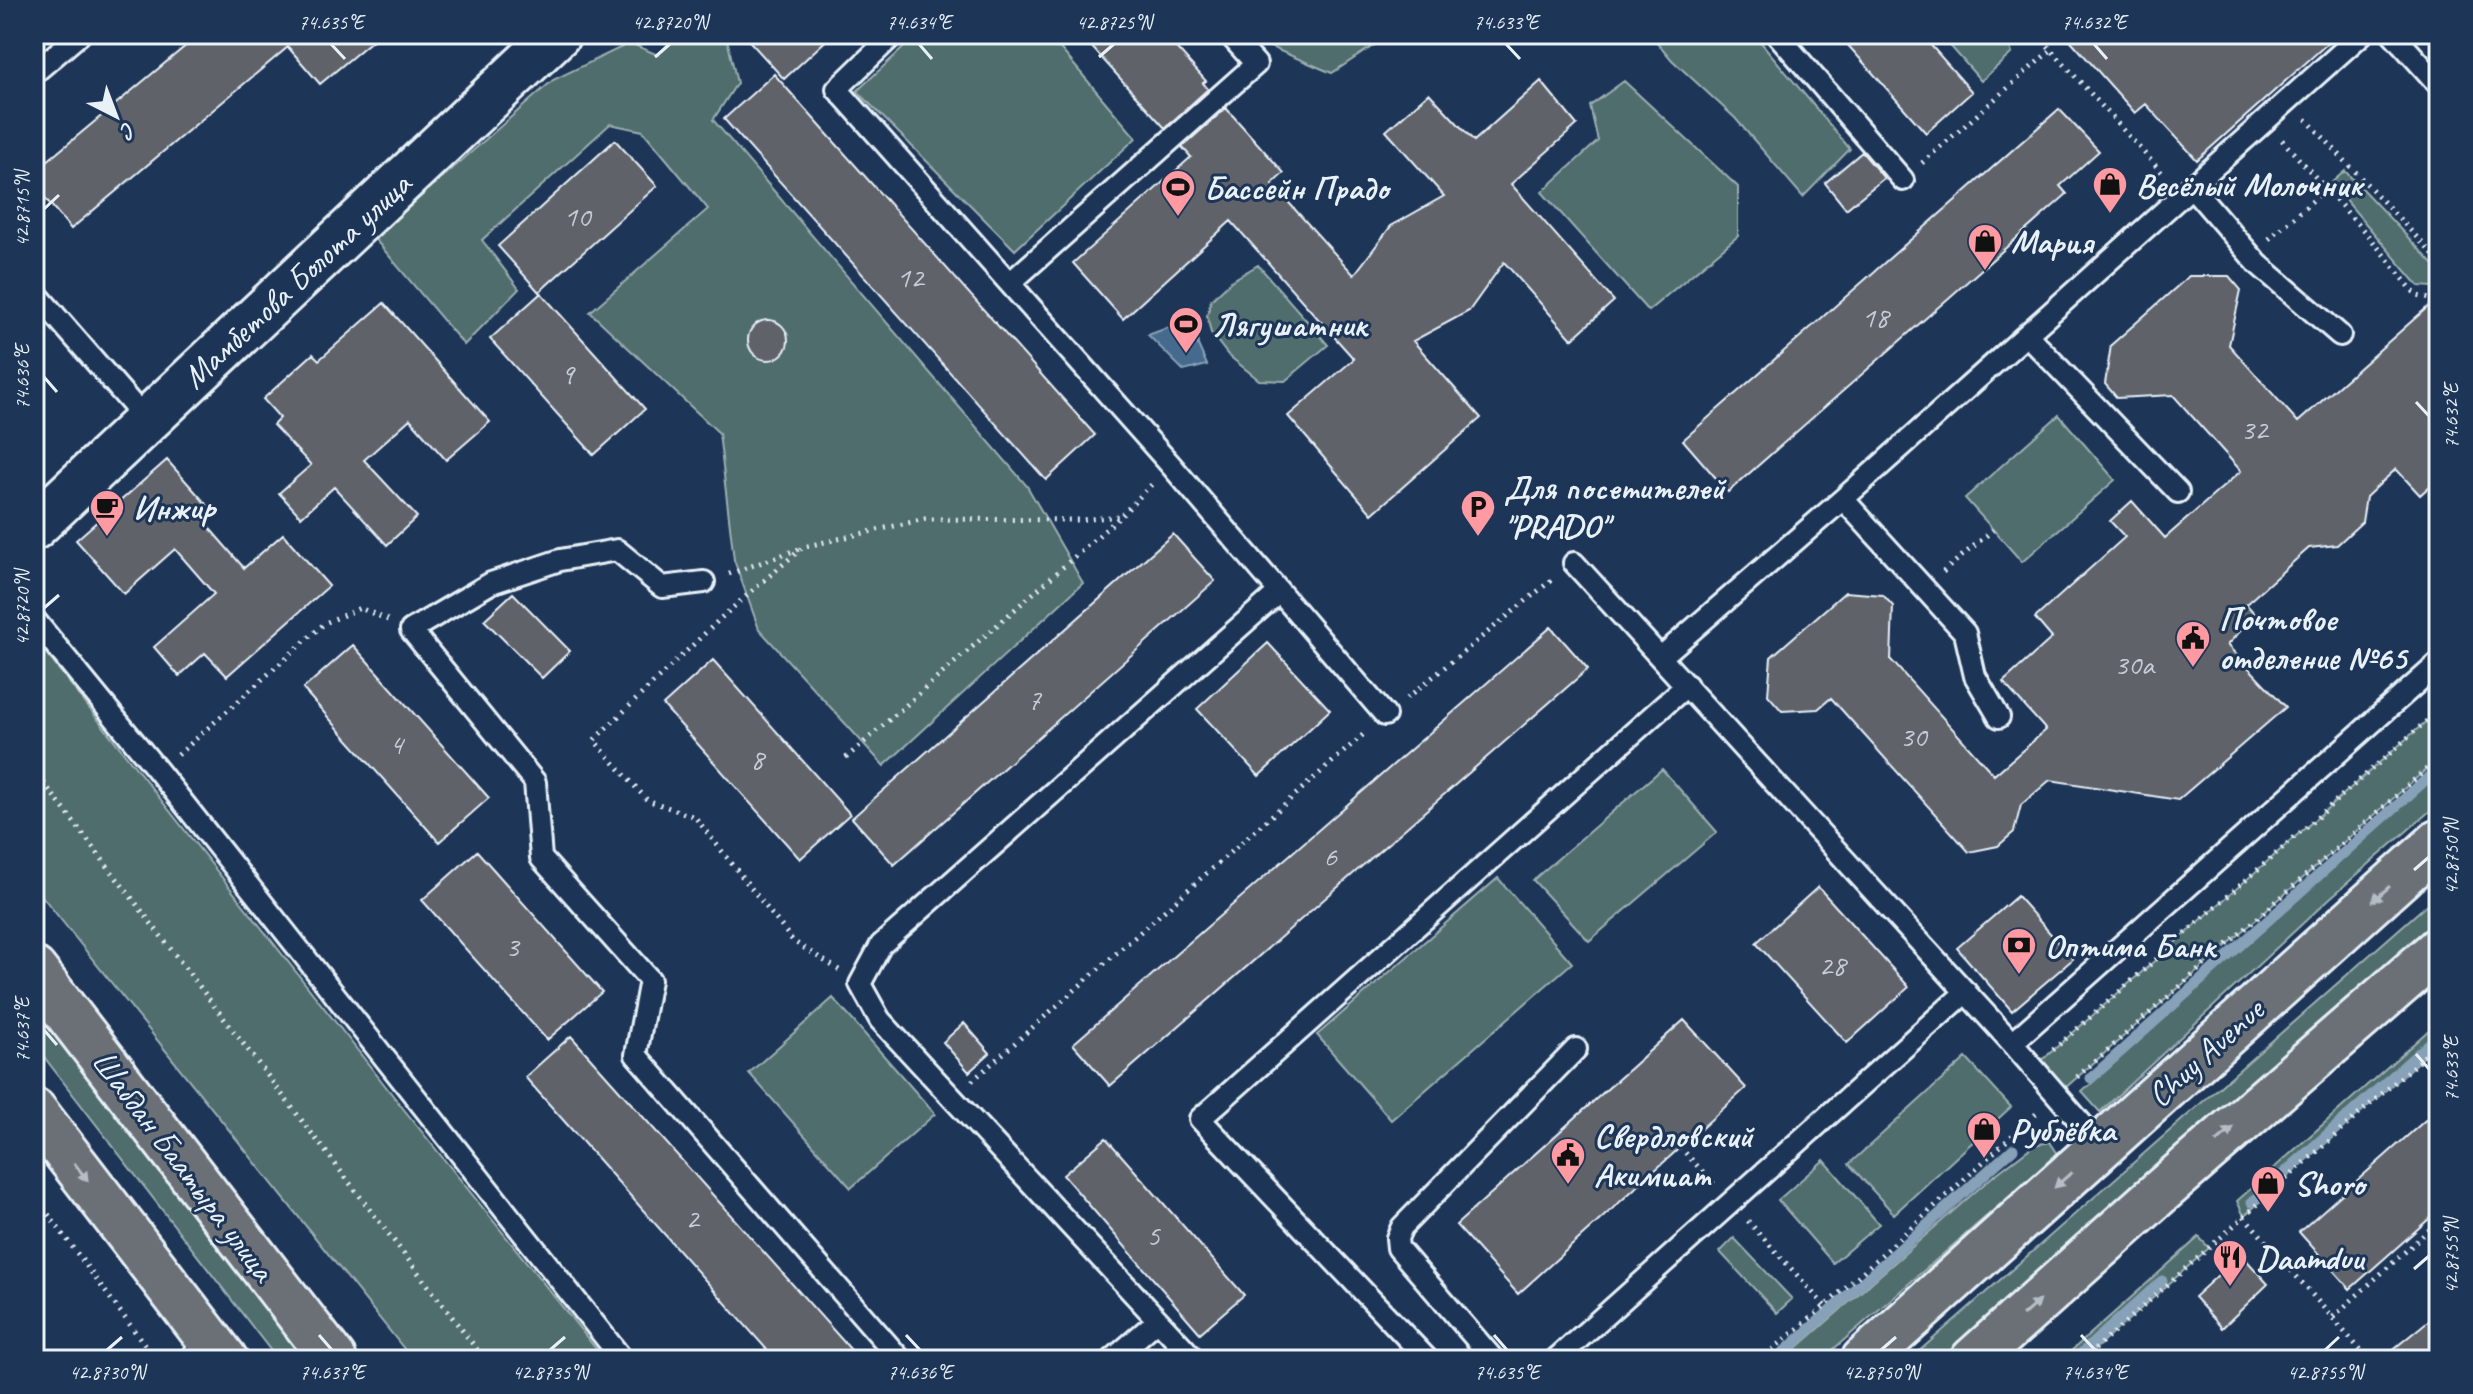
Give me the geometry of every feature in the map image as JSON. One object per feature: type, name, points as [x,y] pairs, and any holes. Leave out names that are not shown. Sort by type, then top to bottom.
[{"type":"main road","name":"Chuy Avenue","points":[[1864,1360],[2439,842]]},
{"type":"main road","points":[[1973,1360],[2439,949]]},
{"type":"main road","name":"Шабдан Баатыра улица","points":[[34,970],[334,1360]]},
{"type":"main road","points":[[34,1111],[208,1353]]},
{"type":"street","name":"Мамбетова Болота улица","points":[[34,527],[558,34]]},
{"type":"lane","points":[[34,73],[80,34]]},
{"type":"lane","points":[[894,34],[837,89],[1170,464],[1385,715]]},
{"type":"lane","points":[[1010,283],[1256,64],[1229,34]]},
{"type":"lane","points":[[1777,34],[1903,180]]},
{"type":"lane","points":[[1661,657],[1843,499],[2362,34]]},
{"type":"lane","points":[[2393,34],[2439,85]]},
{"type":"lane","points":[[2187,191],[2250,255],[2340,335]]},
{"type":"lane","points":[[34,291],[146,420]]},
{"type":"lane","points":[[2027,335],[2178,492]]},
{"type":"lane","points":[[1843,499],[1965,633],[1975,676],[1999,717]]},
{"type":"lane","points":[[704,582],[662,587],[617,550],[560,560],[491,583],[411,630],[535,782],[541,858],[650,980],[636,1055],[901,1360]]},
{"type":"lane","points":[[1574,563],[1966,992],[2101,1146]]},
{"type":"lane","points":[[1195,1360],[880,1020],[860,984],[881,945],[1279,592]]},
{"type":"lane","points":[[34,619],[159,772],[623,1360]]},
{"type":"lane","points":[[2012,1043],[2439,663]]},
{"type":"lane","points":[[1417,1356],[1200,1119],[1687,685]]},
{"type":"lane","points":[[1555,1360],[1966,992]]},
{"type":"lane","points":[[1494,1360],[1398,1248],[1397,1238],[1402,1227],[1430,1197],[1576,1049]]},
{"type":"lane","points":[[1112,1360],[1158,1320]]},
{"type":"path","points":[[2037,34],[2187,191]]},
{"type":"path","points":[[1903,180],[2051,50]]},
{"type":"path","points":[[2288,100],[2439,261]]},
{"type":"path","points":[[2265,121],[2372,240],[2417,296],[2439,301]]},
{"type":"path","points":[[2250,255],[2326,189]]},
{"type":"path","points":[[846,758],[1121,516],[1170,464]]},
{"type":"path","points":[[704,582],[803,547],[925,519],[1080,520],[1121,516]]},
{"type":"path","points":[[1924,588],[1993,530]]},
{"type":"path","points":[[803,547],[722,617],[594,740],[647,800],[695,817],[793,941],[860,984]]},
{"type":"path","points":[[953,1098],[1385,715],[1574,563]]},
{"type":"path","points":[[159,772],[325,623],[360,608],[411,630]]},
{"type":"path","points":[[2033,1068],[2439,710]]},
{"type":"path","points":[[1760,1360],[1825,1306],[2057,1095],[2439,758]]},
{"type":"path","points":[[34,770],[485,1360]]},
{"type":"path","points":[[2083,1360],[2439,1043]]},
{"type":"path","points":[[1680,1147],[1825,1306]]},
{"type":"path","points":[[34,1195],[156,1360]]},
{"type":"path","points":[[2244,1216],[2369,1360]]},
{"type":"path","points":[[2333,1317],[2439,1221]]},
{"type":"green space","points":[[678,34],[720,34],[728,43],[737,83],[713,120],[1027,486],[1083,583],[884,766],[759,629],[734,560],[719,433],[590,312],[708,209],[643,131],[610,124],[482,240],[519,289],[464,345],[374,238],[553,80],[630,43],[658,55]]},
{"type":"green space","points":[[918,34],[1048,34],[1136,138],[1015,250],[857,91]]},
{"type":"green space","points":[[1282,34],[1391,34],[1332,73],[1268,46]]},
{"type":"green space","points":[[1650,34],[1754,34],[1850,149],[1803,197],[1735,118],[1672,60]]},
{"type":"green space","points":[[1940,34],[2004,34],[2012,53],[1981,81]]},
{"type":"green space","points":[[1624,81],[1738,187],[1738,236],[1648,311],[1542,192],[1598,141],[1590,106]]},
{"type":"green space","points":[[2345,171],[2435,266],[2439,279],[2433,287],[2419,286],[2331,183]]},
{"type":"green space","points":[[1258,265],[1328,345],[1285,381],[1259,380],[1228,355],[1211,333],[1207,316],[1211,300],[1231,281]]},
{"type":"green space","points":[[2059,415],[2115,480],[2022,562],[1965,498]]},
{"type":"green space","points":[[34,638],[605,1360],[413,1360],[34,886]]},
{"type":"green space","points":[[2439,710],[2439,758],[2064,1089],[2033,1068]]},
{"type":"green space","points":[[1662,769],[1717,832],[1589,941],[1533,880]]},
{"type":"green space","points":[[2439,771],[2439,803],[2329,899],[2100,1112],[2082,1092]]},
{"type":"green space","points":[[1498,878],[1572,963],[1391,1120],[1317,1035]]},
{"type":"green space","points":[[2439,894],[2439,925],[1945,1360],[1909,1360]]},
{"type":"green space","points":[[34,996],[314,1360],[278,1360],[34,1044]]},
{"type":"green space","points":[[833,998],[935,1114],[851,1188],[749,1073]]},
{"type":"green space","points":[[2439,1021],[2439,1043],[2244,1216],[2237,1201]]},
{"type":"green space","points":[[1966,1058],[2011,1107],[1894,1214],[1849,1164]]},
{"type":"green space","points":[[2050,1142],[2058,1154],[1821,1360],[1783,1360],[1992,1177],[2034,1145]]},
{"type":"green space","points":[[1824,1160],[1879,1224],[1833,1263],[1778,1200]]},
{"type":"green space","points":[[2199,1237],[2209,1248],[2083,1360],[2061,1360]]},
{"type":"green space","points":[[1734,1238],[1792,1299],[1777,1313],[1720,1252]]},
{"type":"water","name":"Лягушатник","points":[[1178,324],[1197,328],[1198,345],[1207,365],[1184,371],[1148,335]]},
{"type":"building","points":[[200,34],[380,34],[320,84],[288,47],[71,229],[34,185],[34,172]]},
{"type":"building","points":[[743,34],[833,34],[784,79]]},
{"type":"building","points":[[1080,34],[1164,34],[1206,81],[1203,83],[1208,89],[1165,128]]},
{"type":"building","points":[[1838,34],[1921,34],[1972,92],[1926,133]]},
{"type":"building","points":[[2065,34],[2338,34],[2197,160],[2146,104],[2135,113]]},
{"type":"building","points":[[774,74],[1095,435],[1046,480],[724,119]]},
{"type":"building","points":[[1541,81],[1577,125],[1511,184],[1614,301],[1572,339],[1504,262],[1469,311],[1413,341],[1481,418],[1372,514],[1288,416],[1354,359],[1231,221],[1123,319],[1073,263],[1191,157],[1182,147],[1226,108],[1284,173],[1272,184],[1354,275],[1391,226],[1444,196],[1386,131],[1429,93],[1474,141]]},
{"type":"building","points":[[2059,109],[2099,151],[2060,186],[2067,194],[1728,492],[1683,440]]},
{"type":"building","points":[[615,140],[657,186],[539,292],[498,246]]},
{"type":"building","points":[[1862,152],[1884,178],[1846,209],[1825,183]]},
{"type":"building","points":[[2189,276],[2229,276],[2241,290],[2229,345],[2298,422],[2439,297],[2439,478],[2420,495],[2396,469],[2366,497],[2362,522],[2337,545],[2309,548],[2246,604],[2256,615],[2227,645],[2286,707],[2178,800],[2050,780],[2021,805],[2014,832],[1998,846],[1969,852],[1831,698],[1818,709],[1782,711],[1768,695],[1771,657],[1845,592],[1883,595],[1893,606],[1891,660],[1994,775],[2046,730],[2003,682],[2052,638],[2035,618],[2125,537],[2110,521],[2132,501],[2165,538],[2241,471],[2173,395],[2117,398],[2105,384],[2111,345]]},
{"type":"building","points":[[541,293],[645,409],[594,455],[490,339]]},
{"type":"building","points":[[384,303],[490,422],[446,460],[410,419],[364,460],[417,517],[387,545],[334,487],[301,517],[279,493],[311,465],[273,425],[280,418],[263,399],[313,354],[319,360]]},
{"type":"building","points":[[768,320],[782,326],[788,340],[782,354],[768,360],[754,354],[748,340],[754,326]]},
{"type":"building","points":[[167,460],[215,514],[205,523],[244,568],[283,534],[329,586],[227,676],[205,653],[179,676],[154,647],[214,594],[175,549],[124,594],[76,540]]},
{"type":"building","points":[[1173,534],[1215,581],[894,865],[852,818]]},
{"type":"building","points":[[513,593],[570,651],[542,678],[484,620]]},
{"type":"building","points":[[1551,627],[1588,669],[1110,1086],[1073,1044]]},
{"type":"building","points":[[1268,643],[1330,710],[1259,776],[1197,709]]},
{"type":"building","points":[[353,645],[489,798],[439,842],[303,689]]},
{"type":"building","points":[[713,660],[850,814],[800,859],[663,705]]},
{"type":"building","points":[[477,851],[602,992],[547,1040],[422,900]]},
{"type":"building","points":[[1818,887],[1909,987],[1847,1043],[1756,943]]},
{"type":"building","points":[[2017,896],[2073,959],[2012,1011],[1957,948]]},
{"type":"building","name":"Свердловский Акимиат","points":[[1684,1020],[1746,1088],[1518,1294],[1456,1225]]},
{"type":"building","points":[[964,1023],[990,1053],[969,1072],[943,1042]]},
{"type":"building","points":[[571,1036],[860,1360],[776,1360],[525,1077]]},
{"type":"building","points":[[2439,1108],[2439,1210],[2350,1289],[2299,1232]]},
{"type":"building","points":[[1106,1138],[1244,1295],[1200,1333],[1063,1175]]},
{"type":"building","points":[[2241,1254],[2268,1284],[2222,1328],[2194,1297]]},
{"type":"building","points":[[2439,1312],[2439,1360],[2380,1360]]},
{"type":"waterway","points":[[2091,1078],[2439,768]]},
{"type":"waterway","points":[[2252,1202],[2439,1035]]},
{"type":"waterway","points":[[1777,1358],[2013,1149]]},
{"type":"waterway","points":[[2074,1360],[2162,1281]]},
{"type":"place","name":"Весёлый Молочник","points":[[2110,215]]},
{"type":"place","name":"Бассейн Прадо","points":[[1178,218]]},
{"type":"place","name":"Мария","points":[[1985,272]]},
{"type":"place","name":"Лягушатник","points":[[1186,355]]},
{"type":"place","name":"Инжир","points":[[107,538]]},
{"type":"place","name":"Для посетителей \"PRADO\"","points":[[1478,538]]},
{"type":"place","name":"Почтовое отделение №65","points":[[2193,669]]},
{"type":"place","name":"Оптима Банк","points":[[2019,976]]},
{"type":"place","name":"Рублёвка","points":[[1984,1160]]},
{"type":"place","name":"Свердловский Акимиат","points":[[1568,1186]]},
{"type":"place","name":"Shoro","points":[[2268,1214]]},
{"type":"place","name":"Daamduu","points":[[2230,1288]]}]
